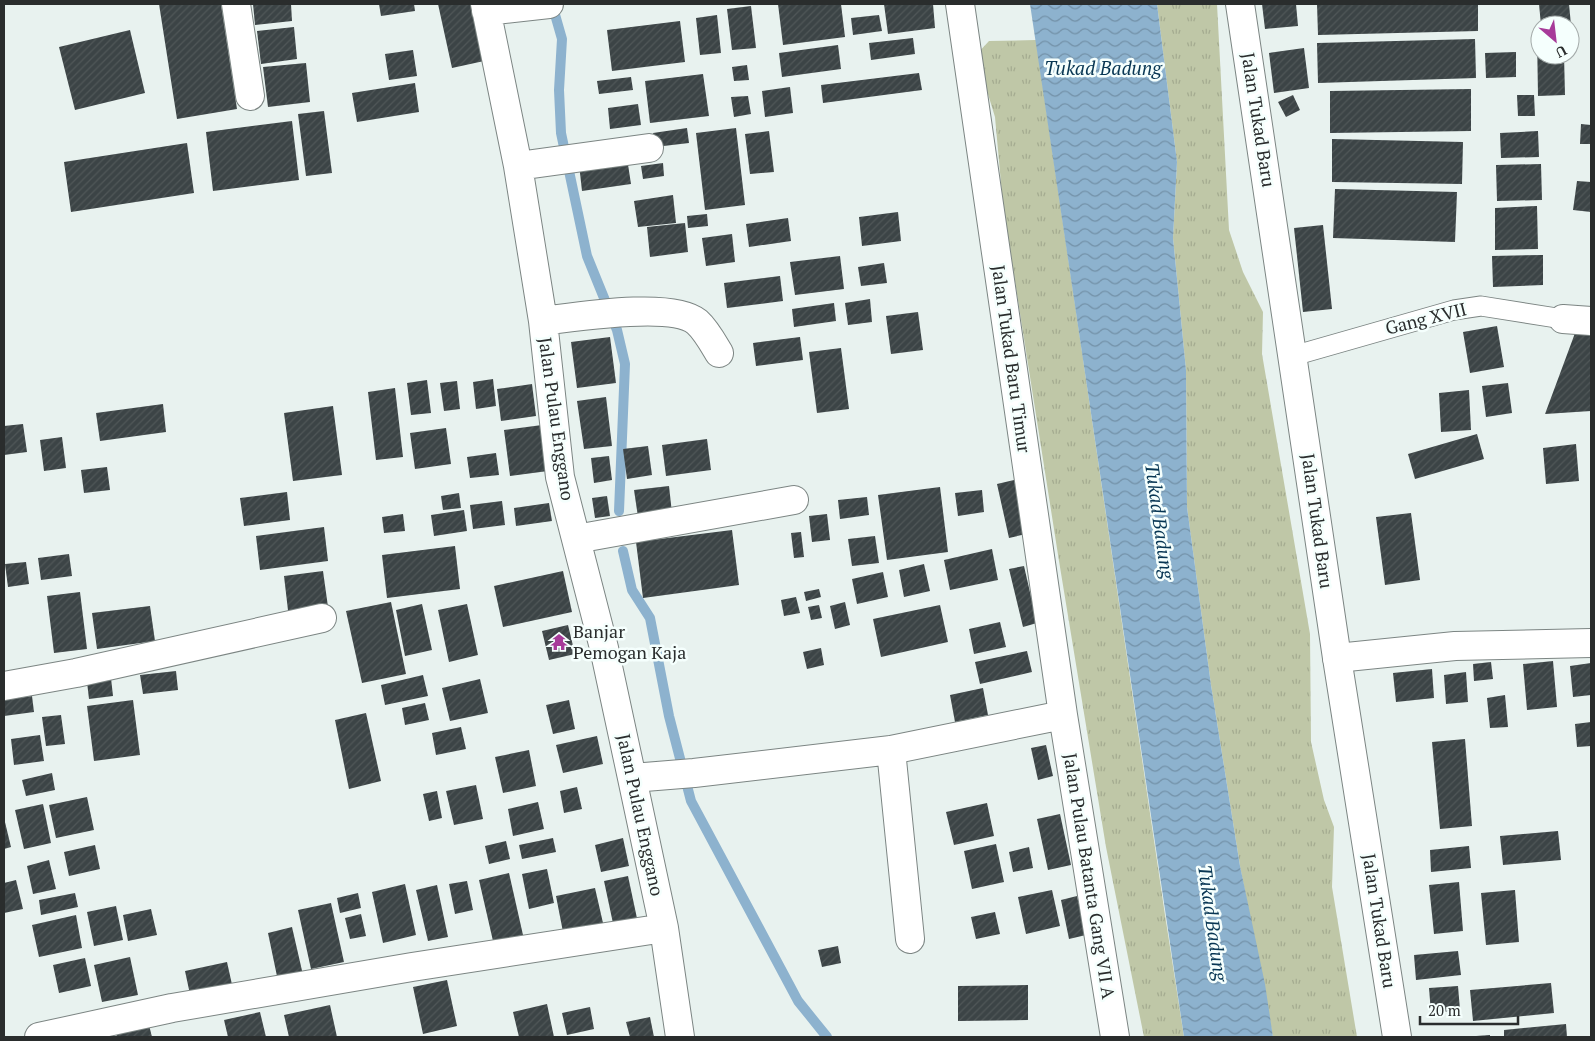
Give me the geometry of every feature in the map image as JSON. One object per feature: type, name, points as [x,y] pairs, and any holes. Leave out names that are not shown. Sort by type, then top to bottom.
[{"type":"street","points":[[236,4],[250,96]]},
{"type":"street","name":"Jalan Tukad Baru Timur","points":[[960,4],[1062,715]]},
{"type":"street","name":"Jalan Tukad Baru","points":[[1240,4],[1337,658],[1397,1037]]},
{"type":"street","points":[[486,8],[537,5]]},
{"type":"street","name":"Jalan Pulau Enggano","points":[[486,8],[529,165],[560,477],[604,648],[632,778],[664,928],[680,1037]]},
{"type":"street","points":[[529,165],[649,148]]},
{"type":"street","points":[[544,321],[634,312],[684,314],[696,321],[720,353]]},
{"type":"street","name":"Gang XVII","points":[[1563,319],[1591,321]]},
{"type":"street","points":[[576,539],[794,500]]},
{"type":"street","points":[[4,686],[76,673],[322,618]]},
{"type":"street","points":[[1337,658],[1455,646],[1591,643]]},
{"type":"street","points":[[632,778],[694,773],[891,750],[1062,715]]},
{"type":"street","name":"Jalan Pulau Batanta Gang VII A","points":[[1062,715],[1115,1037]]},
{"type":"street","points":[[891,750],[910,939]]},
{"type":"street","points":[[39,1037],[172,1008],[412,967],[664,928]]},
{"type":"lane","name":"Gang XVII","points":[[1293,356],[1454,310],[1481,306],[1563,319]]},
{"type":"green space","points":[[1157,4],[1217,4],[1229,230],[1243,272],[1263,312],[1262,354],[1310,634],[1311,742],[1324,800],[1334,827],[1332,887],[1357,1037],[1273,1037],[1240,866],[1211,685],[1187,507],[1186,370],[1173,238],[1177,162]]},
{"type":"green space","points":[[1036,40],[1184,1037],[1144,1037],[1106,847],[1059,561],[1003,205],[995,117],[976,55],[989,41]]},
{"type":"water","name":"Tukad Badung","points":[[1030,4],[1157,4],[1177,162],[1173,238],[1186,370],[1187,507],[1211,685],[1240,866],[1265,984],[1273,1037],[1184,1037]]},
{"type":"building","points":[[159,4],[221,4],[237,109],[177,119]]},
{"type":"building","points":[[253,4],[291,4],[292,21],[255,25]]},
{"type":"building","points":[[379,4],[414,4],[415,11],[381,16]]},
{"type":"building","points":[[438,4],[471,4],[484,61],[452,68]]},
{"type":"building","points":[[778,4],[841,4],[845,37],[783,45]]},
{"type":"building","points":[[884,4],[933,4],[935,28],[888,34]]},
{"type":"building","points":[[1262,4],[1296,4],[1298,26],[1265,29]]},
{"type":"building","points":[[1317,4],[1478,4],[1478,31],[1318,35]]},
{"type":"building","points":[[1539,4],[1569,4],[1570,15],[1540,15]]},
{"type":"building","points":[[751,6],[756,48],[732,50],[727,9]]},
{"type":"building","points":[[717,15],[721,53],[700,55],[696,18]]},
{"type":"building","points":[[879,15],[882,31],[853,35],[851,18]]},
{"type":"building","points":[[680,21],[685,62],[612,71],[607,30]]},
{"type":"building","points":[[294,27],[297,59],[261,64],[257,31]]},
{"type":"building","points":[[130,30],[145,93],[75,110],[59,47]]},
{"type":"building","points":[[913,38],[915,54],[871,60],[869,43]]},
{"type":"building","points":[[1475,39],[1476,78],[1318,83],[1317,43]]},
{"type":"building","points":[[838,45],[841,69],[782,77],[779,53]]},
{"type":"building","points":[[1304,48],[1309,88],[1274,93],[1269,53]]},
{"type":"building","points":[[413,50],[417,76],[389,80],[385,54]]},
{"type":"building","points":[[1516,52],[1516,77],[1486,78],[1485,53]]},
{"type":"building","points":[[306,63],[310,102],[268,107],[263,67]]},
{"type":"building","points":[[747,65],[749,80],[734,81],[732,67]]},
{"type":"building","points":[[1537,65],[1564,65],[1565,95],[1538,96]]},
{"type":"building","points":[[919,73],[922,90],[823,103],[821,85]]},
{"type":"building","points":[[703,74],[709,116],[650,123],[645,81]]},
{"type":"building","points":[[631,77],[633,90],[599,94],[597,81]]},
{"type":"building","points":[[415,83],[419,112],[357,122],[352,93]]},
{"type":"building","points":[[790,87],[793,113],[765,117],[762,91]]},
{"type":"building","points":[[1471,89],[1471,131],[1330,133],[1330,91]]},
{"type":"building","points":[[1293,95],[1300,110],[1286,117],[1278,102]]},
{"type":"building","points":[[1517,95],[1534,95],[1535,116],[1518,116]]},
{"type":"building","points":[[748,96],[751,114],[734,117],[731,97]]},
{"type":"building","points":[[638,104],[641,125],[610,129],[608,108]]},
{"type":"building","points":[[324,111],[332,173],[306,176],[298,114]]},
{"type":"building","points":[[292,121],[299,180],[213,191],[206,132]]},
{"type":"building","points":[[1581,124],[1591,125],[1591,144],[1580,144]]},
{"type":"building","points":[[687,128],[689,143],[655,147],[653,133]]},
{"type":"building","points":[[736,128],[745,205],[705,210],[696,133]]},
{"type":"building","points":[[769,131],[774,172],[750,174],[745,134]]},
{"type":"building","points":[[1538,131],[1539,157],[1501,158],[1500,133]]},
{"type":"building","points":[[1332,139],[1463,142],[1462,184],[1332,182]]},
{"type":"building","points":[[187,143],[194,193],[71,212],[64,162]]},
{"type":"building","points":[[627,158],[631,184],[582,191],[579,164]]},
{"type":"building","points":[[663,163],[664,176],[643,179],[641,166]]},
{"type":"building","points":[[1541,164],[1542,200],[1497,201],[1496,165]]},
{"type":"building","points":[[1577,181],[1591,182],[1591,212],[1573,210]]},
{"type":"building","points":[[1335,189],[1457,192],[1455,242],[1333,238]]},
{"type":"building","points":[[673,195],[676,223],[638,227],[634,201]]},
{"type":"building","points":[[1537,206],[1538,249],[1495,250],[1495,208]]},
{"type":"building","points":[[898,212],[901,241],[862,246],[859,217]]},
{"type":"building","points":[[707,214],[708,226],[688,228],[687,216]]},
{"type":"building","points":[[788,218],[791,241],[749,247],[746,224]]},
{"type":"building","points":[[685,223],[688,252],[650,257],[647,227]]},
{"type":"building","points":[[1323,225],[1332,309],[1303,312],[1294,228]]},
{"type":"building","points":[[732,234],[735,262],[706,266],[702,238]]},
{"type":"building","points":[[1543,255],[1543,285],[1493,287],[1492,256]]},
{"type":"building","points":[[840,256],[844,289],[795,295],[790,262]]},
{"type":"building","points":[[884,263],[887,283],[861,286],[858,267]]},
{"type":"building","points":[[780,276],[783,301],[727,308],[724,283]]},
{"type":"building","points":[[870,299],[872,322],[848,325],[845,303]]},
{"type":"building","points":[[834,303],[836,321],[794,327],[792,309]]},
{"type":"building","points":[[918,312],[923,350],[891,354],[886,316]]},
{"type":"building","points":[[1578,325],[1591,325],[1591,411],[1545,414]]},
{"type":"building","points":[[1497,326],[1504,367],[1470,373],[1463,332]]},
{"type":"building","points":[[610,337],[616,383],[577,388],[571,342]]},
{"type":"building","points":[[800,337],[803,360],[756,366],[753,343]]},
{"type":"building","points":[[841,348],[849,409],[817,413],[809,352]]},
{"type":"building","points":[[493,379],[496,406],[476,409],[473,382]]},
{"type":"building","points":[[427,380],[431,413],[411,415],[407,383]]},
{"type":"building","points":[[457,381],[460,409],[444,411],[440,383]]},
{"type":"building","points":[[1508,383],[1512,413],[1486,417],[1482,386]]},
{"type":"building","points":[[532,384],[536,416],[501,421],[497,389]]},
{"type":"building","points":[[395,388],[403,457],[376,460],[368,392]]},
{"type":"building","points":[[1469,390],[1471,430],[1441,432],[1439,393]]},
{"type":"building","points":[[606,397],[612,446],[584,449],[577,401]]},
{"type":"building","points":[[163,404],[166,432],[100,441],[96,413]]},
{"type":"building","points":[[333,406],[342,475],[293,481],[284,413]]},
{"type":"building","points":[[23,424],[27,452],[4,455],[4,426]]},
{"type":"building","points":[[542,425],[548,471],[510,476],[504,430]]},
{"type":"building","points":[[446,428],[451,464],[415,469],[410,433]]},
{"type":"building","points":[[1477,434],[1484,459],[1415,479],[1408,454]]},
{"type":"building","points":[[62,437],[66,468],[44,471],[40,440]]},
{"type":"building","points":[[707,439],[711,470],[666,476],[662,445]]},
{"type":"building","points":[[1576,444],[1579,481],[1546,484],[1543,448]]},
{"type":"building","points":[[648,446],[652,475],[627,479],[623,449]]},
{"type":"building","points":[[496,453],[499,475],[470,478],[467,457]]},
{"type":"building","points":[[609,456],[612,480],[594,483],[591,458]]},
{"type":"building","points":[[107,467],[110,490],[84,493],[81,470]]},
{"type":"building","points":[[1014,480],[1026,534],[1009,538],[997,484]]},
{"type":"building","points":[[669,486],[672,513],[638,517],[634,490]]},
{"type":"building","points":[[940,487],[948,552],[887,560],[878,495]]},
{"type":"building","points":[[982,490],[984,512],[958,516],[955,493]]},
{"type":"building","points":[[287,492],[290,520],[244,526],[240,498]]},
{"type":"building","points":[[459,493],[461,508],[443,510],[441,496]]},
{"type":"building","points":[[607,496],[610,516],[595,518],[592,498]]},
{"type":"building","points":[[867,497],[869,515],[840,519],[838,500]]},
{"type":"building","points":[[502,501],[505,525],[473,529],[470,505]]},
{"type":"building","points":[[549,503],[552,521],[516,526],[514,508]]},
{"type":"building","points":[[464,510],[467,531],[434,536],[431,515]]},
{"type":"building","points":[[1411,513],[1420,580],[1385,585],[1376,517]]},
{"type":"building","points":[[403,514],[405,531],[384,533],[382,517]]},
{"type":"building","points":[[827,514],[830,540],[812,542],[809,516]]},
{"type":"building","points":[[324,527],[328,561],[260,570],[256,536]]},
{"type":"building","points":[[732,530],[739,585],[643,598],[636,542]]},
{"type":"building","points":[[801,532],[804,557],[794,558],[791,533]]},
{"type":"building","points":[[875,536],[879,563],[852,566],[848,539]]},
{"type":"building","points":[[455,546],[460,589],[387,598],[382,555]]},
{"type":"building","points":[[992,549],[998,580],[950,590],[944,560]]},
{"type":"building","points":[[69,554],[72,576],[41,580],[38,558]]},
{"type":"building","points":[[26,562],[29,584],[8,587],[5,564]]},
{"type":"building","points":[[924,564],[930,591],[904,597],[899,570]]},
{"type":"building","points":[[1024,566],[1037,623],[1023,627],[1009,569]]},
{"type":"building","points":[[323,571],[329,614],[289,619],[284,576]]},
{"type":"building","points":[[563,571],[572,612],[503,627],[494,586]]},
{"type":"building","points":[[883,572],[888,597],[857,604],[852,579]]},
{"type":"building","points":[[819,589],[821,597],[806,601],[804,592]]},
{"type":"building","points":[[80,592],[87,649],[54,653],[47,596]]},
{"type":"building","points":[[796,597],[800,613],[784,616],[781,600]]},
{"type":"building","points":[[391,602],[406,674],[362,683],[346,611]]},
{"type":"building","points":[[845,602],[850,625],[835,629],[830,606]]},
{"type":"building","points":[[422,604],[432,650],[405,656],[396,610]]},
{"type":"building","points":[[467,604],[478,655],[449,662],[438,610]]},
{"type":"building","points":[[819,605],[822,618],[811,620],[808,607]]},
{"type":"building","points":[[940,605],[948,642],[881,657],[873,619]]},
{"type":"building","points":[[150,606],[155,641],[97,649],[92,613]]},
{"type":"building","points":[[1000,622],[1006,647],[974,654],[969,629]]},
{"type":"building","name":"Banjar Pemogan Kaja","points":[[568,625],[575,654],[549,660],[542,631]]},
{"type":"building","points":[[821,648],[824,665],[807,669],[803,652]]},
{"type":"building","points":[[1027,651],[1032,672],[980,684],[975,662]]},
{"type":"building","points":[[1553,661],[1557,707],[1527,710],[1523,664]]},
{"type":"building","points":[[1491,662],[1493,679],[1474,681],[1473,664]]},
{"type":"building","points":[[1591,663],[1591,695],[1573,697],[1570,666]]},
{"type":"building","points":[[1432,669],[1434,698],[1396,702],[1393,673]]},
{"type":"building","points":[[176,671],[178,690],[143,694],[140,675]]},
{"type":"building","points":[[1466,672],[1468,702],[1446,704],[1444,675]]},
{"type":"building","points":[[423,675],[428,696],[385,705],[381,685]]},
{"type":"building","points":[[111,678],[113,696],[89,699],[87,682]]},
{"type":"building","points":[[480,679],[488,713],[450,721],[442,688]]},
{"type":"building","points":[[983,688],[988,715],[955,722],[950,695]]},
{"type":"building","points":[[1505,695],[1508,727],[1490,728],[1487,698]]},
{"type":"building","points":[[32,696],[34,712],[4,716],[4,700]]},
{"type":"building","points":[[133,700],[140,755],[94,761],[87,706]]},
{"type":"building","points":[[569,700],[575,729],[553,734],[546,705]]},
{"type":"building","points":[[425,703],[429,720],[405,725],[402,708]]},
{"type":"building","points":[[366,713],[381,781],[349,789],[335,720]]},
{"type":"building","points":[[61,715],[65,744],[46,746],[42,717]]},
{"type":"building","points":[[1591,722],[1591,746],[1577,747],[1575,724]]},
{"type":"building","points":[[461,727],[466,749],[436,755],[432,733]]},
{"type":"building","points":[[40,735],[44,761],[14,765],[11,739]]},
{"type":"building","points":[[597,736],[603,764],[563,773],[556,745]]},
{"type":"building","points":[[1465,739],[1472,826],[1440,829],[1432,742]]},
{"type":"building","points":[[1046,745],[1053,776],[1038,780],[1031,748]]},
{"type":"building","points":[[529,750],[536,786],[503,793],[495,757]]},
{"type":"building","points":[[52,773],[55,790],[26,796],[22,780]]},
{"type":"building","points":[[476,785],[483,819],[454,825],[446,791]]},
{"type":"building","points":[[577,787],[582,809],[564,813],[560,791]]},
{"type":"building","points":[[437,791],[442,818],[429,821],[423,794]]},
{"type":"building","points":[[87,797],[94,830],[56,838],[49,805]]},
{"type":"building","points":[[538,802],[544,829],[513,836],[508,809]]},
{"type":"building","points":[[987,803],[994,836],[954,845],[946,812]]},
{"type":"building","points":[[43,804],[51,843],[24,849],[15,810]]},
{"type":"building","points":[[1060,814],[1071,865],[1048,870],[1037,819]]},
{"type":"building","points":[[4,818],[11,847],[4,849]]},
{"type":"building","points":[[1558,831],[1561,860],[1503,865],[1500,836]]},
{"type":"building","points":[[553,838],[556,852],[522,859],[519,845]]},
{"type":"building","points":[[623,838],[629,866],[601,872],[595,845]]},
{"type":"building","points":[[506,841],[510,859],[489,864],[485,846]]},
{"type":"building","points":[[996,844],[1004,882],[972,889],[964,851]]},
{"type":"building","points":[[95,845],[100,869],[69,876],[64,852]]},
{"type":"building","points":[[1469,846],[1471,868],[1431,872],[1430,850]]},
{"type":"building","points":[[1029,847],[1033,868],[1013,872],[1009,852]]},
{"type":"building","points":[[49,860],[56,889],[33,894],[27,866]]},
{"type":"building","points":[[547,869],[554,903],[529,909],[522,874]]},
{"type":"building","points":[[509,873],[523,935],[493,941],[479,880]]},
{"type":"building","points":[[628,876],[638,923],[614,928],[604,881]]},
{"type":"building","points":[[16,880],[23,909],[4,913],[4,883]]},
{"type":"building","points":[[467,881],[473,910],[455,914],[449,884]]},
{"type":"building","points":[[1459,882],[1463,931],[1434,934],[1429,885]]},
{"type":"building","points":[[405,884],[416,935],[383,943],[372,892]]},
{"type":"building","points":[[437,885],[448,937],[428,941],[416,890]]},
{"type":"building","points":[[595,888],[603,923],[563,932],[556,896]]},
{"type":"building","points":[[1052,890],[1060,926],[1026,934],[1018,897]]},
{"type":"building","points":[[1515,890],[1519,942],[1486,945],[1481,893]]},
{"type":"building","points":[[75,893],[78,907],[41,915],[39,900]]},
{"type":"building","points":[[358,893],[361,908],[340,913],[337,898]]},
{"type":"building","points":[[1077,896],[1086,935],[1069,939],[1061,900]]},
{"type":"building","points":[[331,903],[344,962],[311,969],[298,910]]},
{"type":"building","points":[[116,906],[123,940],[94,946],[87,912]]},
{"type":"building","points":[[151,909],[157,935],[128,941],[123,915]]},
{"type":"building","points":[[995,912],[1000,934],[976,939],[971,917]]},
{"type":"building","points":[[361,914],[366,936],[350,939],[345,918]]},
{"type":"building","points":[[76,915],[82,948],[39,957],[32,925]]},
{"type":"building","points":[[292,927],[303,975],[278,981],[268,933]]},
{"type":"building","points":[[838,946],[841,963],[822,967],[818,950]]},
{"type":"building","points":[[1458,951],[1461,975],[1416,980],[1414,955]]},
{"type":"building","points":[[130,957],[138,995],[102,1002],[94,965]]},
{"type":"building","points":[[85,958],[91,986],[59,993],[53,965]]},
{"type":"building","points":[[227,962],[233,989],[191,999],[185,971]]},
{"type":"building","points":[[447,980],[457,1026],[423,1034],[413,987]]},
{"type":"building","points":[[1551,983],[1554,1013],[1473,1021],[1470,990]]},
{"type":"building","points":[[1028,985],[1028,1020],[958,1021],[958,986]]},
{"type":"building","points":[[1458,986],[1460,1010],[1431,1013],[1429,988]]},
{"type":"building","points":[[547,1004],[554,1037],[519,1037],[513,1012]]},
{"type":"building","points":[[330,1005],[337,1037],[289,1037],[284,1015]]},
{"type":"building","points":[[590,1007],[594,1029],[567,1035],[562,1013]]},
{"type":"building","points":[[260,1012],[266,1037],[228,1037],[224,1020]]},
{"type":"building","points":[[650,1017],[654,1037],[630,1037],[626,1022]]},
{"type":"building","points":[[1566,1024],[1567,1037],[1504,1037],[1504,1030]]},
{"type":"building","points":[[149,1025],[152,1037],[117,1037],[116,1033]]},
{"type":"building","points":[[1490,1035],[1490,1037],[1476,1037],[1476,1036]]},
{"type":"waterway","points":[[552,4],[562,39],[559,90],[561,133],[587,256],[617,330],[625,364],[619,511]]},
{"type":"waterway","points":[[623,551],[632,590],[650,618],[669,716],[691,801],[798,1001],[827,1037]]},
{"type":"place","name":"Banjar Pemogan Kaja","points":[[559,642]]}]
